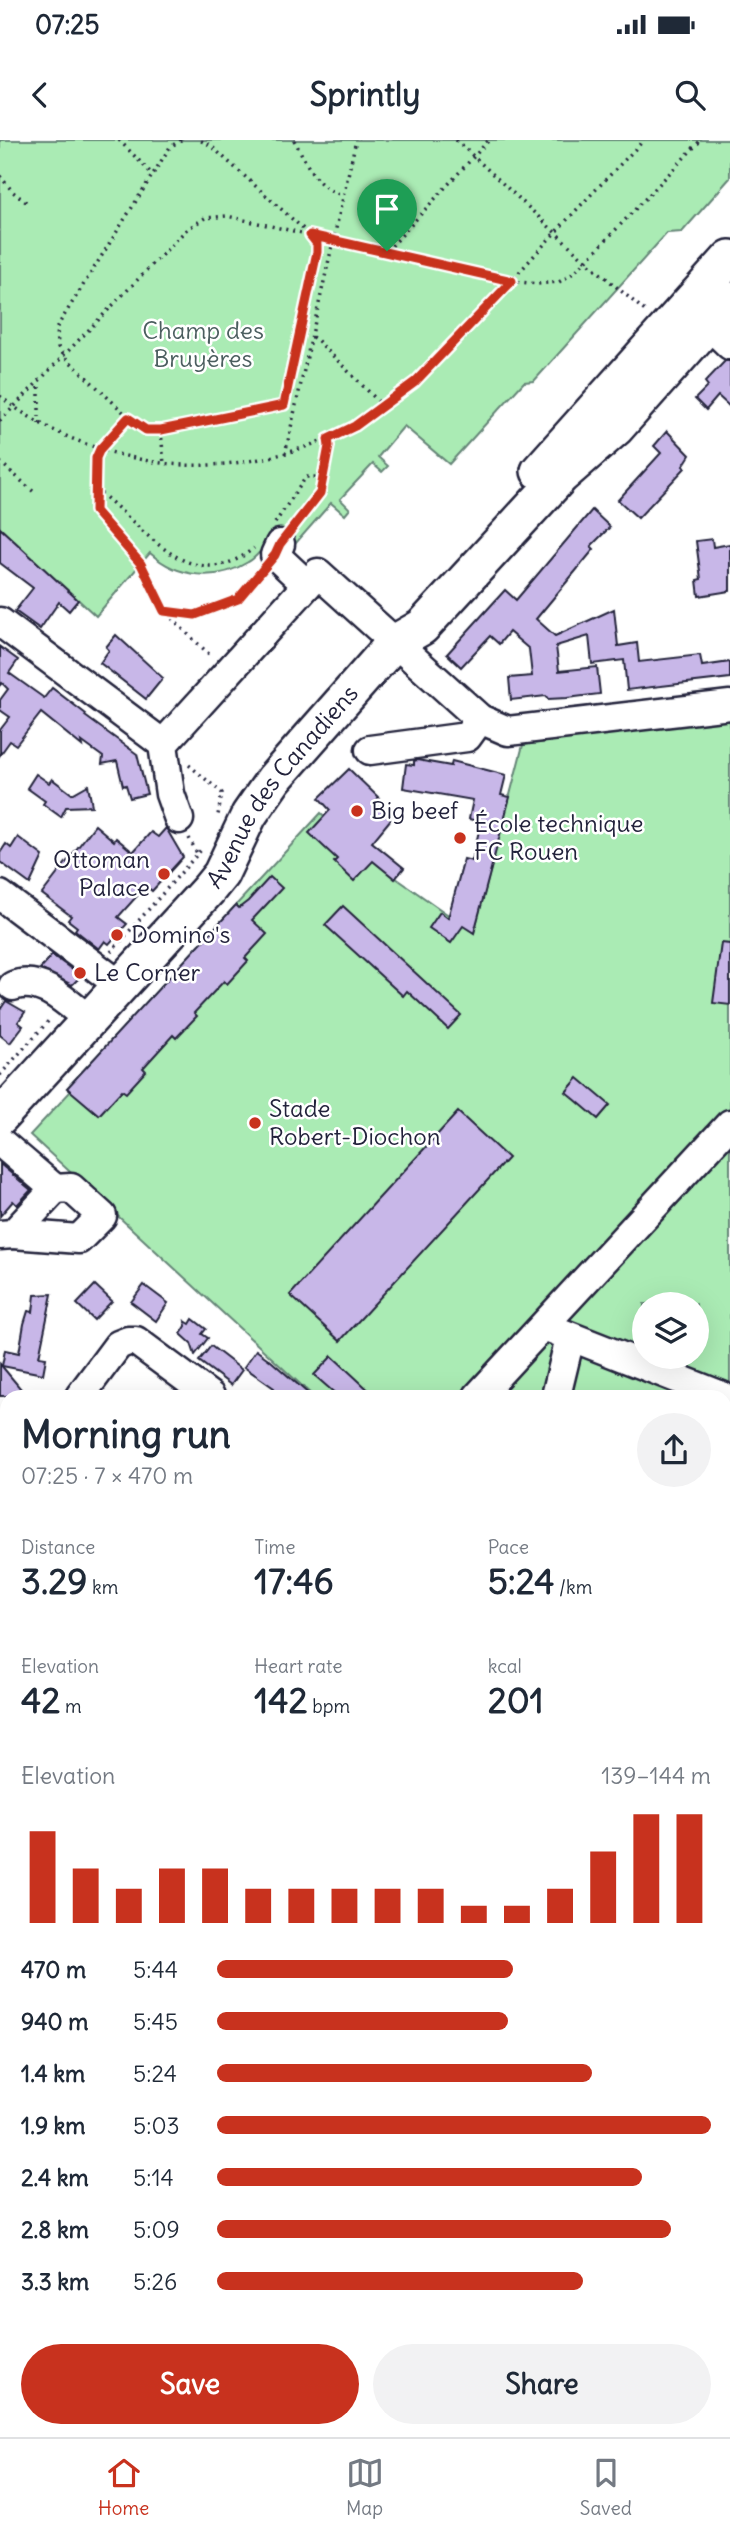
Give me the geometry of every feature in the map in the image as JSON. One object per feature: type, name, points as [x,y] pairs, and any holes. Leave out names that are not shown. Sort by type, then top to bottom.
[{"type":"main road","name":"Avenue des Canadiens","points":[[394,643],[406,613],[426,589],[463,555],[730,258]]},
{"type":"main road","name":"Avenue des Canadiens","points":[[0,1117],[77,1011],[113,972],[221,874],[249,815],[274,779],[394,643],[422,627],[561,476],[616,428],[723,323]]},
{"type":"street","points":[[271,543],[307,585]]},
{"type":"street","points":[[163,744],[318,573],[480,719],[508,731],[730,705]]},
{"type":"street","points":[[0,622],[163,744],[170,794],[179,819]]},
{"type":"street","points":[[369,750],[467,737],[480,719]]},
{"type":"street","points":[[0,895],[113,972]]},
{"type":"street","points":[[13,986],[21,983],[48,989],[77,1011]]},
{"type":"street","points":[[484,1390],[730,1124]]},
{"type":"street","points":[[0,1142],[55,1189]]},
{"type":"street","points":[[71,1188],[102,1216],[79,1238],[6,1234],[55,1189],[71,1188]]},
{"type":"street","points":[[544,1326],[705,1390]]},
{"type":"street","points":[[557,1390],[570,1338]]},
{"type":"street","points":[[84,1390],[118,1345],[136,1341],[202,1390]]},
{"type":"path","points":[[119,140],[153,174]]},
{"type":"path","points":[[181,140],[170,147],[60,321],[57,339],[58,347],[65,357],[128,418],[146,430],[161,430],[284,405],[317,252],[317,244],[310,235],[210,145],[199,140]]},
{"type":"path","points":[[294,140],[313,175],[327,189],[344,195]]},
{"type":"path","points":[[285,454],[356,140]]},
{"type":"path","points":[[456,140],[586,261],[648,314]]},
{"type":"path","points":[[387,251],[489,140]]},
{"type":"path","points":[[0,396],[39,424],[114,455],[164,464],[223,466],[285,454],[328,439],[355,426],[415,382],[645,140]]},
{"type":"path","points":[[0,421],[187,229],[205,218],[227,216],[512,281],[537,284],[559,282],[586,261],[701,140]]},
{"type":"path","points":[[0,176],[13,192],[30,205]]},
{"type":"path","points":[[312,337],[383,407]]},
{"type":"path","points":[[39,424],[40,382]]},
{"type":"path","points":[[128,418],[100,449],[96,458],[95,511],[141,564],[164,611],[213,659]]},
{"type":"path","points":[[161,430],[164,464]]},
{"type":"path","points":[[95,489],[165,551],[189,564],[227,563],[271,543],[320,493],[328,439]]},
{"type":"path","points":[[0,462],[35,493]]},
{"type":"path","points":[[164,611],[195,615],[238,599],[306,477],[323,477]]},
{"type":"path","points":[[163,744],[222,793],[215,822]]},
{"type":"path","points":[[113,972],[202,848]]},
{"type":"path","points":[[0,1075],[77,1011]]},
{"type":"green space","name":"Champ des Bruyères","points":[[0,140],[730,140],[730,178],[682,232],[667,233],[534,381],[524,382],[449,464],[404,426],[378,457],[388,466],[382,472],[373,464],[340,499],[350,509],[345,515],[331,503],[289,551],[271,538],[252,560],[223,573],[210,575],[173,568],[150,553],[96,616],[0,528]]},
{"type":"green space","points":[[730,717],[730,1390],[306,1390],[30,1135],[71,1091],[67,1088],[321,813],[379,866],[474,933],[523,745]]},
{"type":"building","points":[[725,361],[730,361],[730,407],[718,396],[706,410],[695,399],[708,386],[705,382]]},
{"type":"building","points":[[667,431],[690,455],[683,466],[685,468],[638,518],[618,500],[661,453],[654,446]]},
{"type":"building","points":[[592,510],[610,527],[591,546],[594,549],[536,619],[555,636],[614,609],[618,646],[637,643],[639,662],[700,655],[702,666],[730,662],[730,678],[627,690],[624,660],[592,664],[589,636],[556,646],[559,671],[597,667],[600,694],[511,700],[509,678],[532,676],[529,649],[509,632],[499,644],[490,636],[461,667],[447,654],[505,590],[516,600]]},
{"type":"building","points":[[0,528],[78,600],[69,611],[59,602],[40,629],[15,611],[33,588],[0,563]]},
{"type":"building","points":[[712,539],[713,547],[730,544],[730,591],[699,596],[697,580],[701,579],[696,541]]},
{"type":"building","points":[[116,635],[163,678],[146,699],[100,663],[109,650],[106,647]]},
{"type":"building","points":[[0,647],[18,660],[9,673],[44,698],[52,688],[137,754],[147,794],[130,798],[126,785],[123,786],[117,761],[102,764],[103,757],[81,741],[82,746],[41,713],[16,745],[10,741],[0,755],[0,730],[10,717],[0,710],[0,700],[8,689],[2,683],[0,685]]},
{"type":"building","points":[[417,760],[451,766],[452,761],[506,775],[501,795],[510,797],[474,933],[463,926],[451,943],[429,928],[440,912],[448,918],[464,859],[472,861],[481,822],[469,819],[473,800],[403,788],[406,764],[414,765]]},
{"type":"building","points":[[349,769],[379,798],[374,803],[391,819],[372,842],[404,868],[395,879],[373,861],[354,881],[334,862],[337,859],[309,833],[330,810],[319,798]]},
{"type":"building","points":[[36,774],[49,783],[52,779],[72,794],[88,785],[92,806],[66,807],[61,817],[27,788]]},
{"type":"building","points":[[95,825],[133,852],[151,832],[158,837],[166,828],[183,857],[152,891],[146,886],[118,917],[127,924],[109,944],[105,941],[99,949],[75,930],[77,927],[68,920],[71,916],[42,894]]},
{"type":"building","points":[[18,837],[43,856],[30,884],[0,862],[0,853],[6,844],[11,848]]},
{"type":"building","points":[[270,877],[282,888],[252,920],[267,934],[245,958],[248,961],[227,984],[224,981],[194,1013],[197,1016],[176,1038],[173,1035],[143,1068],[146,1071],[126,1093],[122,1090],[99,1115],[67,1088],[236,905],[239,908],[248,901]]},
{"type":"building","points":[[343,906],[461,1015],[448,1029],[407,991],[403,996],[325,925]]},
{"type":"building","points":[[721,943],[730,944],[730,1005],[713,1003]]},
{"type":"building","points":[[52,955],[81,976],[72,985],[40,969]]},
{"type":"building","points":[[6,1001],[25,1012],[18,1022],[23,1026],[10,1043],[0,1035],[0,1010]]},
{"type":"building","points":[[578,1078],[610,1105],[598,1119],[566,1092]]},
{"type":"building","points":[[458,1112],[508,1158],[340,1341],[290,1295]]},
{"type":"building","points":[[0,1164],[31,1190],[17,1205],[13,1201],[0,1216]]},
{"type":"building","points":[[95,1285],[112,1301],[94,1320],[77,1304]]},
{"type":"building","points":[[144,1285],[168,1303],[156,1321],[131,1302]]},
{"type":"building","points":[[52,1294],[39,1357],[46,1358],[43,1374],[2,1366],[5,1350],[19,1353],[24,1324],[28,1311],[33,1312],[35,1295]]},
{"type":"building","points":[[193,1319],[206,1329],[202,1334],[208,1338],[195,1355],[191,1343],[181,1334],[186,1326],[185,1321],[190,1324]]},
{"type":"building","points":[[211,1346],[242,1370],[231,1385],[199,1361]]},
{"type":"building","points":[[256,1350],[304,1390],[273,1390],[274,1388],[244,1367]]},
{"type":"building","points":[[332,1356],[369,1390],[331,1390],[314,1375]]},
{"type":"building","points":[[0,1364],[21,1389],[0,1390]]},
{"type":"place","name":"Big beef","points":[[357,811]]},
{"type":"place","name":"École technique FC Rouen","points":[[460,838]]},
{"type":"place","name":"Ottoman Palace","points":[[164,874]]},
{"type":"place","name":"Domino's","points":[[117,935]]},
{"type":"place","name":"Le Corner","points":[[80,973]]},
{"type":"place","name":"Stade Robert-Diochon","points":[[255,1123]]},
{"type":"route","points":[[310,235],[387,251],[512,281],[415,382],[355,426],[328,439],[320,493],[280,544],[275,555],[238,599],[195,615],[164,611],[141,564],[95,511],[96,458],[100,449],[128,418],[146,430],[161,430],[284,405],[317,252],[317,244],[310,235]]}]
